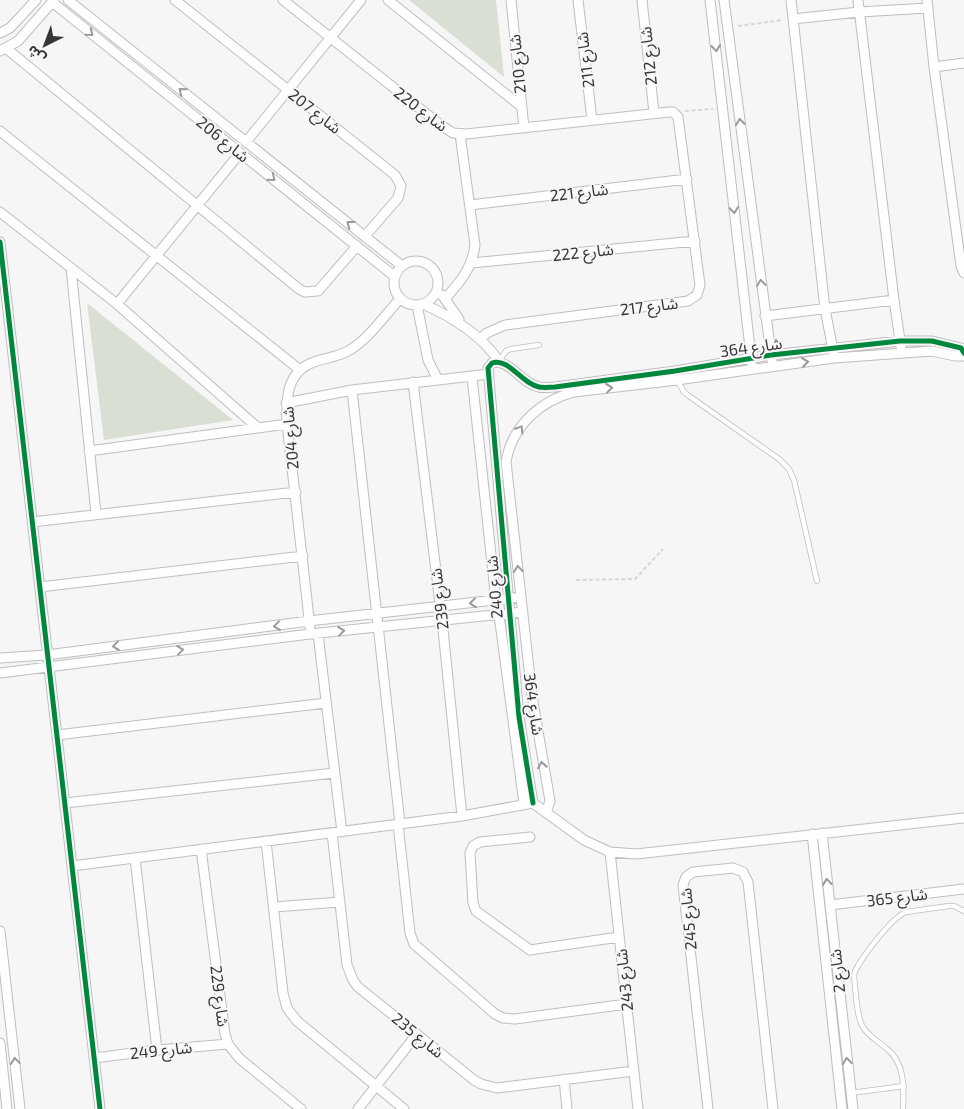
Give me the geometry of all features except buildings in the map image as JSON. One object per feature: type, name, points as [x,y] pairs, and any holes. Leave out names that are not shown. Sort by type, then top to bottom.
[{"type":"street","points":[[0,33],[10,28],[36,0]]},
{"type":"street","name":"شارع 206","points":[[68,0],[402,266]]},
{"type":"street","name":"شارع 207","points":[[176,0],[396,175],[399,180],[400,192],[398,198],[365,236]]},
{"type":"street","name":"شارع 220","points":[[283,0],[442,126],[460,134],[654,113],[675,113]]},
{"type":"street","points":[[246,142],[361,0]]},
{"type":"street","points":[[388,0],[522,107]]},
{"type":"street","name":"شارع 210","points":[[511,0],[524,128]]},
{"type":"street","name":"شارع 211","points":[[578,0],[592,120]]},
{"type":"street","name":"شارع 212","points":[[642,0],[654,113]]},
{"type":"street","points":[[710,0],[753,369]]},
{"type":"street","points":[[724,0],[773,366]]},
{"type":"street","points":[[790,0],[825,309],[834,354]]},
{"type":"street","points":[[858,0],[902,352]]},
{"type":"street","points":[[53,1],[23,37],[3,50],[299,289],[305,292],[318,291],[357,246]]},
{"type":"street","name":"شارع 206","points":[[53,1],[394,276]]},
{"type":"street","points":[[792,19],[927,4],[961,266],[964,273]]},
{"type":"street","points":[[934,67],[964,63]]},
{"type":"street","name":"شارع 217","points":[[480,339],[487,332],[505,325],[688,301],[697,295],[700,285],[695,241],[680,121],[675,113]]},
{"type":"street","points":[[0,131],[300,370],[307,365],[339,355],[356,346],[400,299]]},
{"type":"street","points":[[445,299],[462,279],[472,263],[475,245],[460,134]]},
{"type":"street","points":[[117,304],[240,153]]},
{"type":"street","name":"شارع 221","points":[[470,205],[687,179]]},
{"type":"street","points":[[0,212],[117,304],[257,427]]},
{"type":"street","name":"شارع 222","points":[[472,263],[695,241]]},
{"type":"street","points":[[0,242],[100,1109]]},
{"type":"street","points":[[420,305],[430,300],[435,294],[438,287],[438,279],[435,272],[424,262],[408,262],[394,276],[394,286],[400,299],[409,305],[420,305],[462,323]]},
{"type":"street","points":[[71,268],[96,514]]},
{"type":"street","points":[[286,403],[352,390],[472,377],[489,371],[492,363],[499,361],[490,349],[462,323],[438,287]]},
{"type":"street","points":[[765,316],[894,300]]},
{"type":"street","points":[[420,305],[428,360],[438,380]]},
{"type":"street","name":"شارع 364","points":[[499,361],[530,384],[539,388],[771,355],[834,354],[902,352],[932,350],[955,356],[964,355],[961,348],[932,341],[900,341],[834,354],[773,366],[574,392],[558,396],[535,411],[522,425],[508,452],[506,462],[532,696],[550,801],[546,812]]},
{"type":"street","name":"شارع 204","points":[[300,370],[288,389],[286,403],[287,424],[309,621],[314,634],[326,704],[342,832]]},
{"type":"street","name":"شارع 240","points":[[489,371],[509,614],[528,803]]},
{"type":"street","points":[[472,377],[496,601]]},
{"type":"street","name":"شارع 239","points":[[413,382],[442,620],[462,816]]},
{"type":"street","points":[[352,390],[379,628],[410,933],[414,944],[495,1014],[503,1018],[515,1020],[627,1004]]},
{"type":"street","points":[[89,451],[287,424]]},
{"type":"street","points":[[32,522],[296,492]]},
{"type":"street","points":[[40,587],[303,556]]},
{"type":"street","points":[[0,658],[47,655],[309,621],[508,600],[521,597]]},
{"type":"street","points":[[0,672],[314,634],[523,612]]},
{"type":"street","points":[[499,615],[528,803]]},
{"type":"street","points":[[57,735],[326,704]]},
{"type":"street","points":[[65,803],[334,773]]},
{"type":"street","points":[[72,866],[462,816],[528,803],[546,812],[584,840],[610,852],[636,854],[964,818]]},
{"type":"street","name":"شارع 235","points":[[332,833],[347,964],[353,980],[474,1080],[489,1087],[497,1088],[634,1071]]},
{"type":"street","name":"شارع 2","points":[[822,833],[853,1109]]},
{"type":"street","name":"شارع 2","points":[[812,834],[842,1109]]},
{"type":"street","points":[[530,837],[480,842],[473,846],[470,853],[473,903],[476,911],[530,950],[619,937]]},
{"type":"street","points":[[266,841],[283,993],[288,1008],[297,1020],[404,1109]]},
{"type":"street","name":"شارع 229","points":[[202,849],[224,1034],[228,1044],[238,1058],[302,1109]]},
{"type":"street","name":"شارع 243","points":[[610,852],[638,1109]]},
{"type":"street","points":[[135,858],[157,1050]]},
{"type":"street","name":"شارع 245","points":[[708,1109],[683,885],[686,877],[693,872],[732,868],[743,872],[748,882],[773,1109]]},
{"type":"street","name":"شارع 365","points":[[830,905],[964,889]]},
{"type":"street","points":[[274,907],[340,902]]},
{"type":"street","points":[[0,931],[20,1109]]},
{"type":"street","points":[[358,1109],[417,1034]]},
{"type":"street","points":[[0,1043],[7,1109]]},
{"type":"street","name":"شارع 249","points":[[94,1058],[228,1044]]},
{"type":"street","points":[[564,1079],[567,1109]]},
{"type":"street","points":[[840,1094],[851,1093]]},
{"type":"lane","points":[[499,361],[506,351],[510,349],[539,345]]},
{"type":"lane","points":[[677,380],[684,392],[689,396],[779,459],[789,469],[794,480],[817,581]]},
{"type":"lane","points":[[903,1109],[904,1086],[898,1060],[896,1056],[868,1033],[860,1022],[854,977],[855,971],[900,914],[949,906],[954,906],[964,911]]},
{"type":"lane","points":[[851,1093],[904,1086]]},
{"type":"path","points":[[727,27],[792,19]]},
{"type":"path","points":[[675,113],[722,108]]},
{"type":"path","points":[[576,580],[635,579],[663,548]]},
{"type":"shaded area","points":[[409,0],[496,0],[504,77]]},
{"type":"shaded area","points":[[87,303],[233,420],[104,440]]},
{"type":"cycle path","points":[[0,242],[100,1109]]},
{"type":"cycle path","points":[[533,803],[519,717],[488,368],[492,363],[504,364],[533,385],[555,387],[675,371],[771,355],[900,341],[932,341],[961,348],[964,353]]}]
